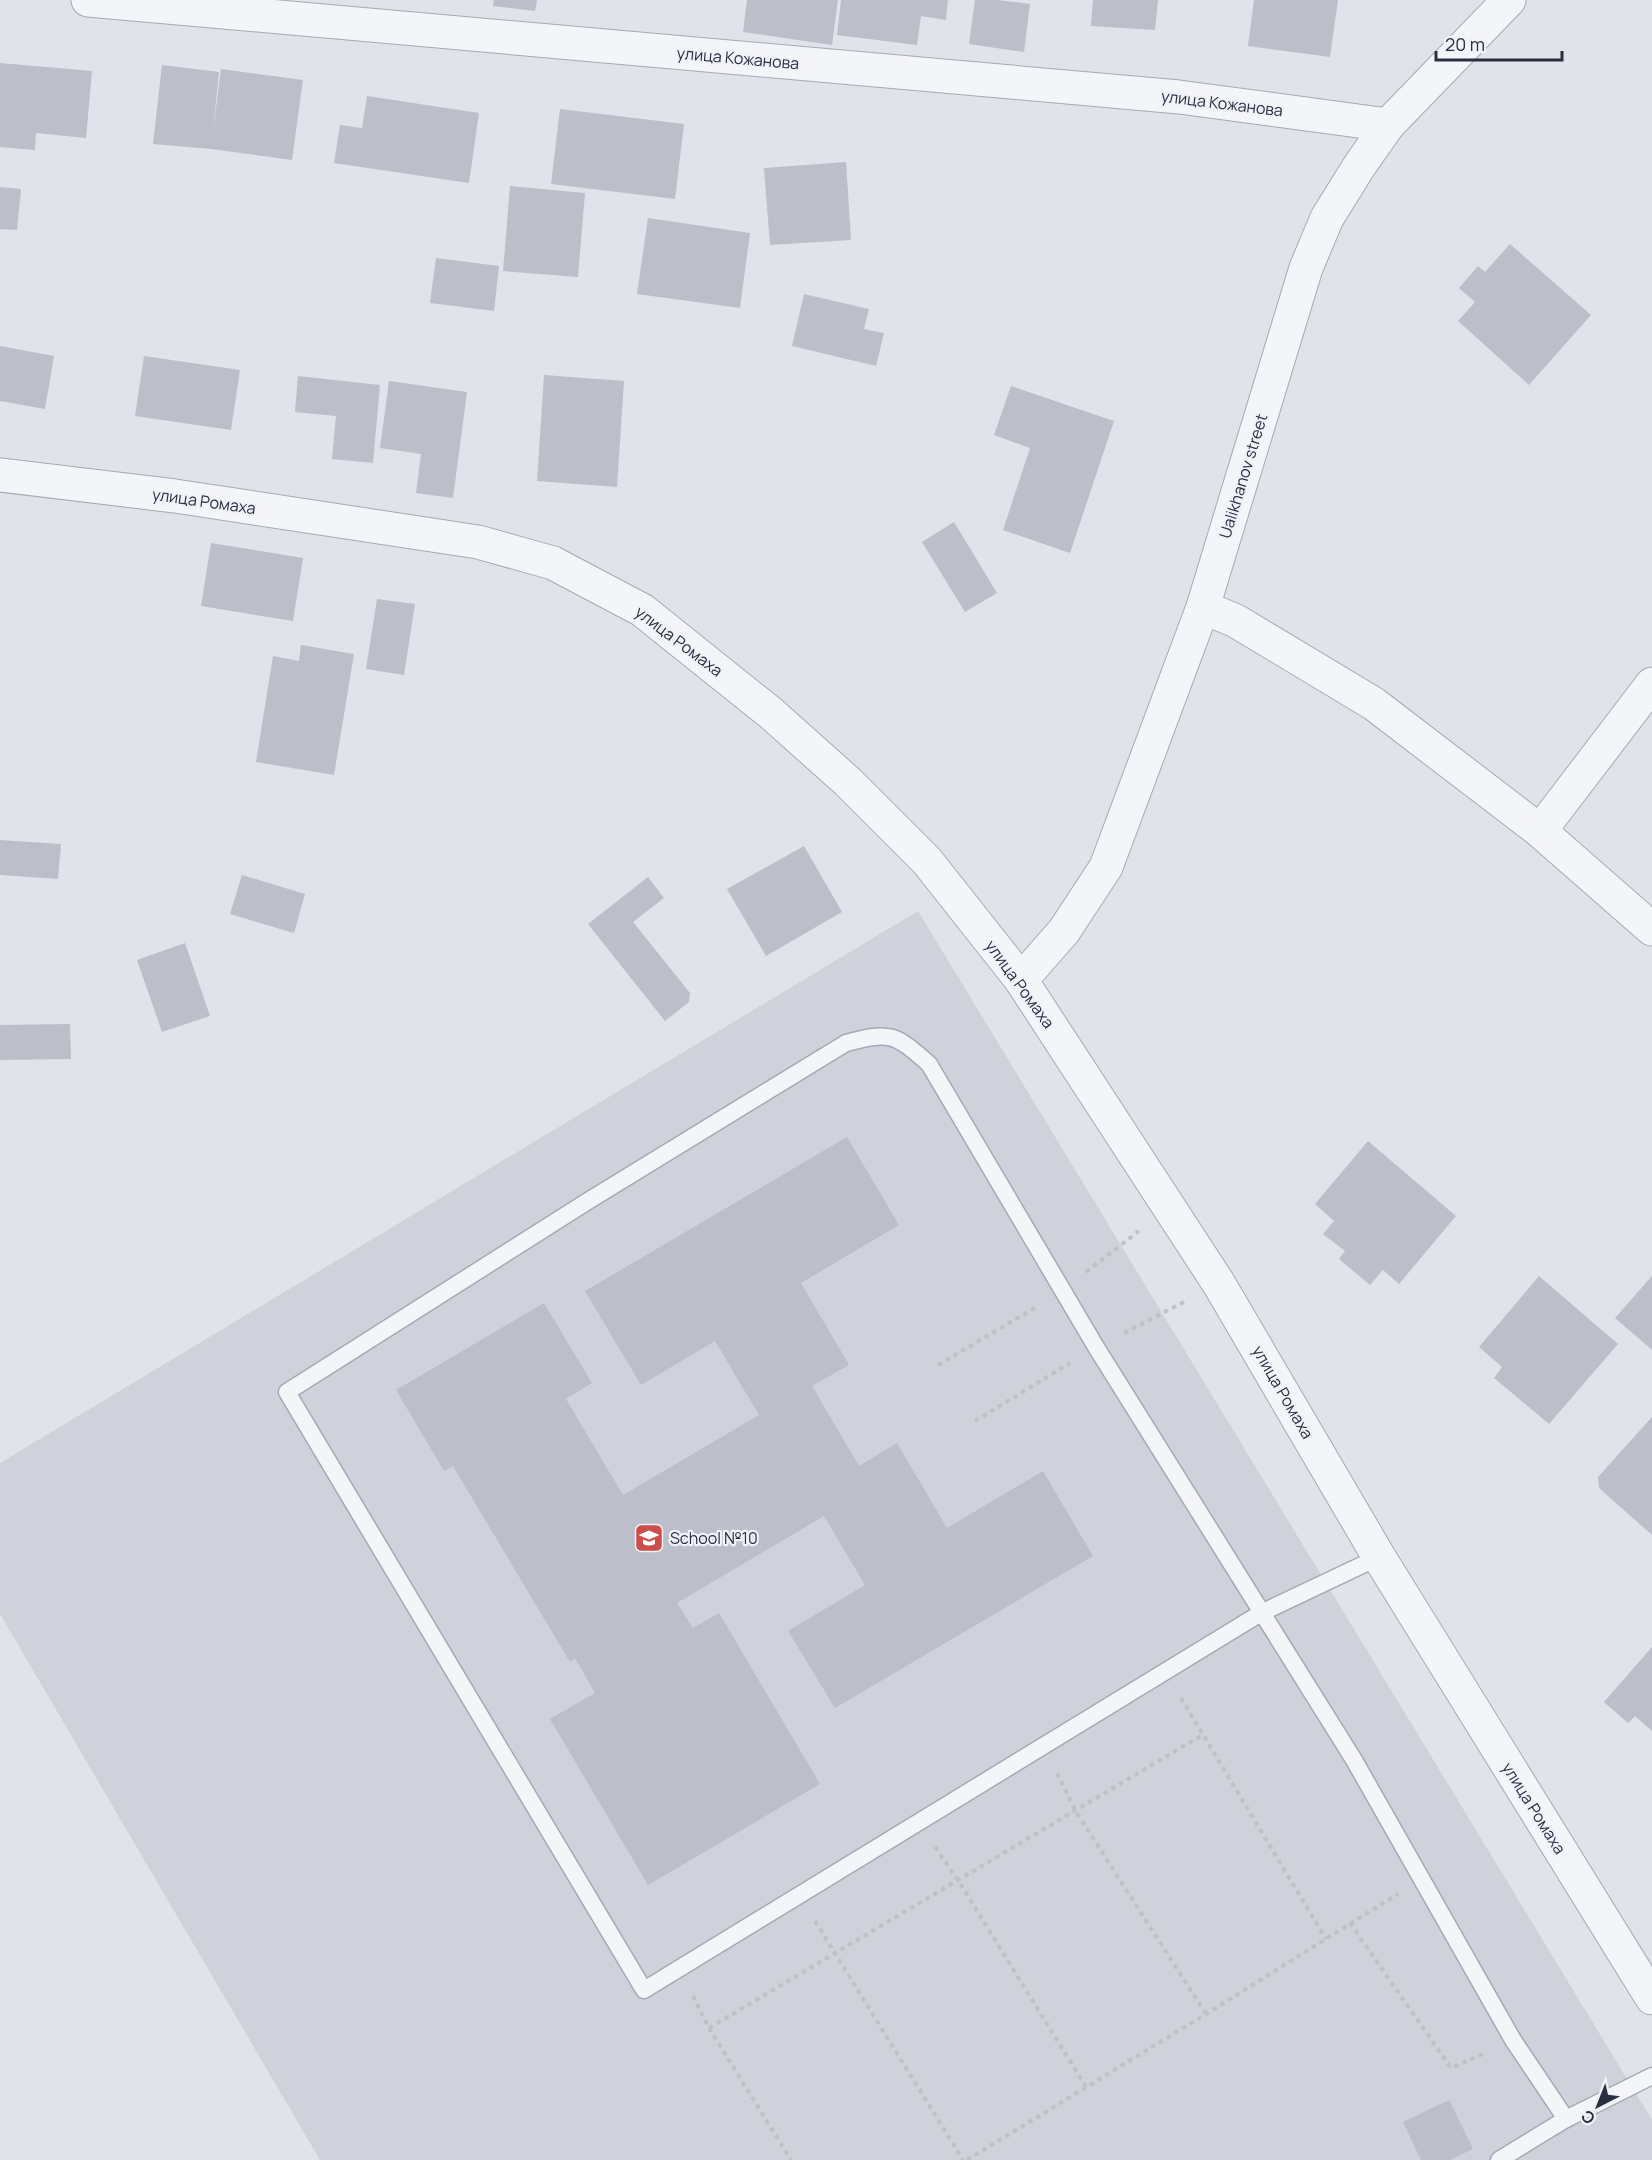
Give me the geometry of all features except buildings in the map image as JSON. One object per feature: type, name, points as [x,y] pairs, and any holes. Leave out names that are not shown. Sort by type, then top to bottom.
[{"type":"street","name":"улица Кожанова","points":[[88,0],[1179,97],[1388,124]]},
{"type":"street","name":"Ualikhanov street","points":[[1021,980],[1064,931],[1106,867],[1203,607],[1306,268],[1327,218],[1388,124],[1509,0]]},
{"type":"street","name":"улица Ромаха","points":[[0,475],[175,496],[478,542],[553,563],[642,610],[772,714],[848,782],[927,861],[1021,980],[1219,1284],[1379,1557],[1652,1998]]},
{"type":"street","points":[[1203,607],[1236,621],[1374,704],[1540,831],[1652,929]]},
{"type":"street","points":[[1540,831],[1652,684]]},
{"type":"lane","points":[[1379,1557],[1261,1613],[644,1990],[287,1392],[846,1043],[862,1038],[890,1036],[906,1044],[929,1064],[1079,1319],[1261,1613],[1354,1760],[1513,2040],[1566,2119]]},
{"type":"lane","points":[[1499,2160],[1566,2119],[1652,2076]]},
{"type":"path","points":[[1165,1671],[1326,1939]]},
{"type":"path","points":[[709,2028],[1204,1734]]},
{"type":"path","points":[[1043,1746],[1075,1810],[1206,2014]]},
{"type":"path","points":[[918,1822],[958,1880],[1086,2087]]},
{"type":"path","points":[[800,1894],[833,1954],[965,2160],[1421,1881]]},
{"type":"path","points":[[1350,1923],[1450,2068],[1513,2040]]},
{"type":"path","points":[[679,1968],[709,2028],[791,2160]]},
{"type":"shaded area","name":"School №10","points":[[918,911],[1652,2120],[1652,2160],[320,2160],[0,1614],[0,1463]]},
{"type":"place","name":"School №10","points":[[649,1538]]}]
